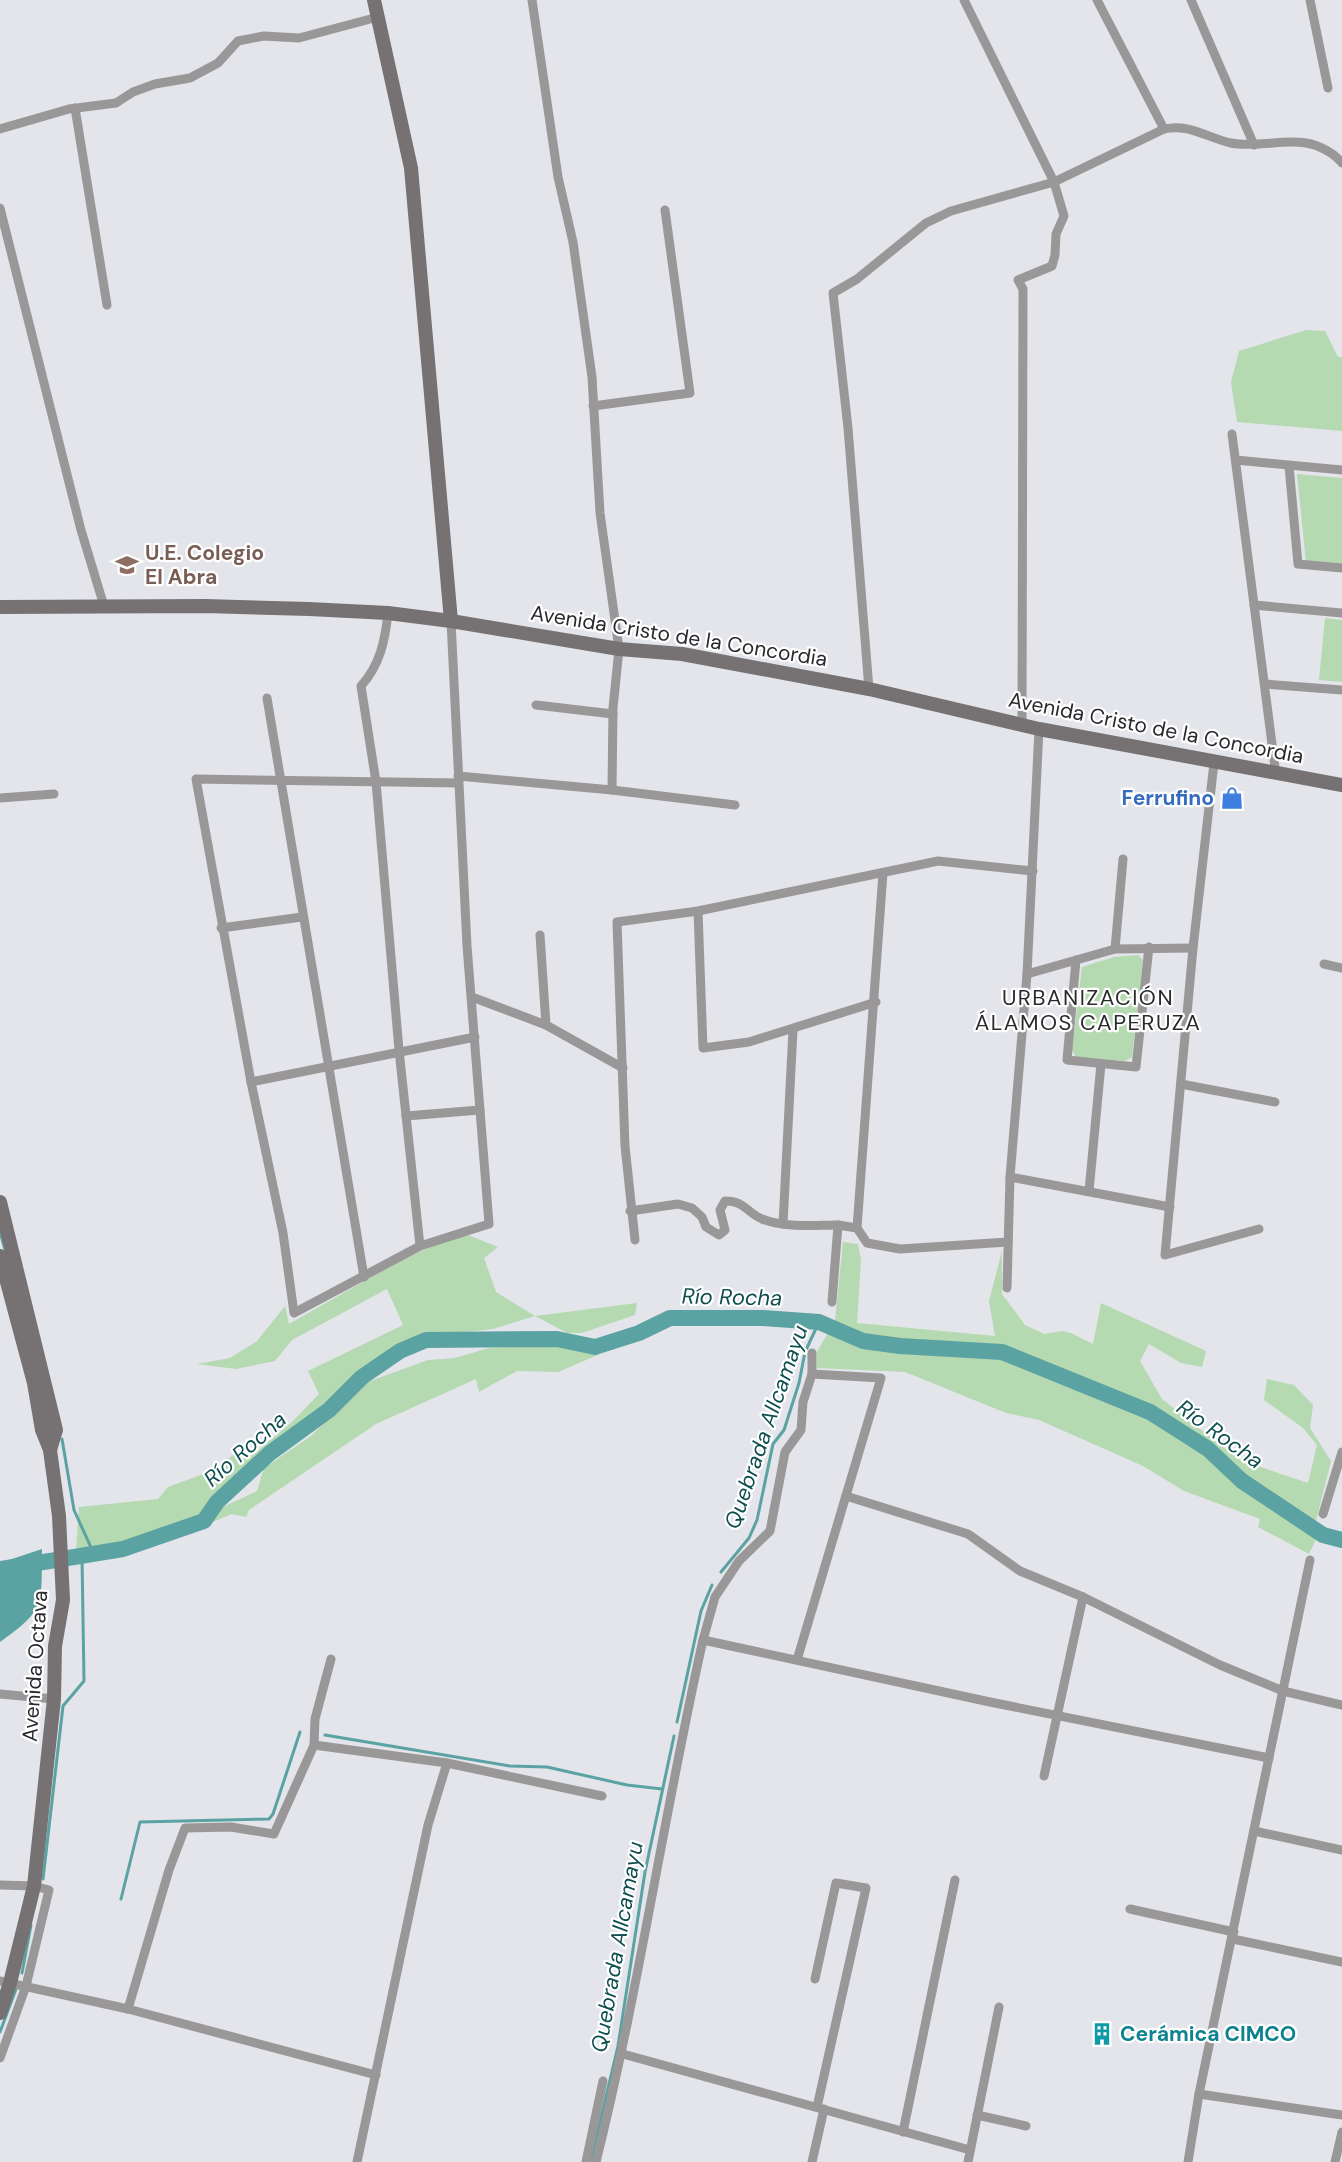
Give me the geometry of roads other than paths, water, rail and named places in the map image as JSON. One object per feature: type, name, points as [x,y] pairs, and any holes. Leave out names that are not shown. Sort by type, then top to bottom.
[{"type":"main road","points":[[374,0],[411,168],[451,621]]},
{"type":"main road","name":"Avenida Cristo de la Concordia","points":[[0,607],[216,606],[388,613],[451,621],[619,649],[682,654],[869,689],[1039,729],[1276,775],[1342,785]]},
{"type":"main road","name":"Avenida Octava","points":[[0,1202],[56,1430],[50,1450]]},
{"type":"main road","name":"Avenida Octava","points":[[0,1256],[34,1383],[42,1430],[50,1450],[59,1516],[63,1600],[55,1646],[54,1700],[34,1886],[5,1982],[0,2013]]},
{"type":"street","points":[[532,0],[558,177],[573,242],[592,376],[600,513],[619,649],[613,714],[612,790]]},
{"type":"street","points":[[964,0],[1054,182],[1064,216],[1056,234],[1052,266],[1018,280],[1023,290],[1022,725]]},
{"type":"street","points":[[1097,0],[1164,129]]},
{"type":"street","points":[[1191,0],[1254,145]]},
{"type":"street","points":[[1310,0],[1328,88]]},
{"type":"street","points":[[0,129],[75,108],[116,103],[133,92],[155,84],[190,78],[218,63],[238,41],[264,36],[299,38],[378,17]]},
{"type":"street","points":[[75,108],[107,305]]},
{"type":"street","points":[[869,689],[848,428],[833,293],[857,279],[926,223],[951,211],[1054,182],[1164,129],[1174,127],[1187,129],[1231,143],[1254,145],[1307,143],[1335,154],[1342,163]]},
{"type":"street","points":[[0,208],[81,530],[104,606]]},
{"type":"street","points":[[593,406],[690,393],[665,210]]},
{"type":"street","points":[[1232,434],[1276,775]]},
{"type":"street","points":[[1236,460],[1342,470]]},
{"type":"street","points":[[1288,466],[1298,564],[1342,568]]},
{"type":"street","points":[[1254,605],[1342,613]]},
{"type":"street","points":[[388,613],[384,643],[373,673],[361,686],[376,782],[399,1050],[420,1246]]},
{"type":"street","points":[[451,621],[458,780],[489,1224],[420,1246],[294,1313],[283,1233],[221,928],[196,780],[281,782],[458,780],[612,790],[735,805]]},
{"type":"street","points":[[1264,684],[1342,690]]},
{"type":"street","points":[[267,698],[364,1277]]},
{"type":"street","points":[[536,705],[613,714]]},
{"type":"street","points":[[1007,1288],[1010,1177],[1027,974],[1039,729]]},
{"type":"street","points":[[1214,763],[1193,948],[1165,1255],[1259,1230]]},
{"type":"street","points":[[0,798],[54,794]]},
{"type":"street","points":[[1115,949],[1123,859]]},
{"type":"street","points":[[635,1240],[630,1211],[625,1146],[617,922],[698,911],[939,861],[1033,871]]},
{"type":"street","points":[[856,1228],[876,1002],[883,873]]},
{"type":"street","points":[[698,911],[703,1048],[748,1042],[793,1030],[876,1002]]},
{"type":"street","points":[[221,928],[302,917]]},
{"type":"street","points":[[540,935],[546,1025]]},
{"type":"street","points":[[1076,960],[1067,1060],[1136,1067],[1149,947]]},
{"type":"street","points":[[1027,974],[1115,949],[1193,948]]},
{"type":"street","points":[[1323,964],[1342,968]]},
{"type":"street","points":[[472,997],[546,1025],[623,1068]]},
{"type":"street","points":[[783,1224],[793,1030]]},
{"type":"street","points":[[251,1082],[475,1036]]},
{"type":"street","points":[[1089,1191],[1101,1064]]},
{"type":"street","points":[[1181,1084],[1275,1102]]},
{"type":"street","points":[[406,1116],[480,1110]]},
{"type":"street","points":[[1010,1177],[1170,1207]]},
{"type":"street","points":[[630,1211],[678,1204],[692,1208],[702,1217],[706,1227],[719,1235],[725,1230],[720,1210],[725,1202],[738,1201],[762,1219],[783,1224],[838,1225],[856,1228],[867,1242],[900,1249],[1008,1242]]},
{"type":"street","points":[[832,1302],[838,1225]]},
{"type":"street","points":[[596,2162],[623,2054],[678,1754],[703,1640],[715,1597],[739,1561],[770,1531],[785,1452],[801,1430],[803,1402],[812,1374],[812,1353]]},
{"type":"street","points":[[797,1660],[881,1378],[812,1374]]},
{"type":"street","points":[[1323,1514],[1342,1452]]},
{"type":"street","points":[[846,1496],[968,1534],[1020,1571],[1083,1597],[1220,1665],[1283,1691],[1342,1705]]},
{"type":"street","points":[[1188,2162],[1310,1560]]},
{"type":"street","points":[[1044,1776],[1083,1597]]},
{"type":"street","points":[[703,1640],[1269,1758]]},
{"type":"street","points":[[128,2009],[169,1870],[185,1828],[231,1827],[274,1834],[314,1744],[315,1719],[331,1659]]},
{"type":"street","points":[[0,1694],[54,1700]]},
{"type":"street","points":[[314,1744],[447,1763],[602,1796]]},
{"type":"street","points":[[357,2162],[428,1825],[447,1763]]},
{"type":"street","points":[[1254,1832],[1342,1850]]},
{"type":"street","points":[[903,2132],[955,1880]]},
{"type":"street","points":[[812,2162],[866,1888],[836,1883],[815,1979]]},
{"type":"street","points":[[0,1885],[34,1886],[49,1890],[26,1986],[0,2058]]},
{"type":"street","points":[[1130,1909],[1342,1962]]},
{"type":"street","points":[[5,1982],[128,2009],[376,2076]]},
{"type":"street","points":[[968,2162],[999,2007]]},
{"type":"street","points":[[623,2054],[970,2150]]},
{"type":"street","points":[[585,2162],[603,2080]]},
{"type":"street","points":[[1200,2094],[1342,2115]]},
{"type":"street","points":[[977,2115],[1026,2127]]},
{"type":"street","points":[[1335,2162],[1342,2132]]},
{"type":"water","points":[[42,1549],[41,1594],[34,1613],[0,1642],[0,1563]]},
{"type":"waterway","points":[[0,1232],[6,1253]]},
{"type":"waterway","name":"Río Rocha","points":[[0,1569],[123,1549],[204,1521],[217,1502],[270,1453],[329,1410],[362,1377],[400,1351],[426,1340],[557,1339],[595,1347],[639,1333],[670,1318],[763,1318],[819,1322],[863,1341],[900,1346],[1002,1352],[1150,1412],[1208,1449],[1242,1481],[1323,1535],[1342,1540]]},
{"type":"waterway","name":"Quebrada Allcamayu","points":[[721,1572],[749,1538],[757,1520],[773,1444],[784,1430],[799,1383],[805,1352],[819,1322]]},
{"type":"waterway","points":[[62,1439],[74,1510],[94,1554]]},
{"type":"waterway","points":[[43,1879],[63,1706],[84,1681],[82,1556]]},
{"type":"waterway","name":"Quebrada Allcamayu","points":[[677,1722],[701,1611],[712,1585]]},
{"type":"waterway","points":[[121,1899],[140,1822],[269,1819],[273,1814],[300,1732]]},
{"type":"waterway","points":[[325,1735],[510,1766],[547,1767],[627,1785],[662,1789]]},
{"type":"waterway","name":"Quebrada Allcamayu","points":[[591,2160],[618,2046],[645,1872],[674,1736]]},
{"type":"waterway","points":[[22,1973],[31,1925]]},
{"type":"waterway","points":[[0,2032],[16,1989]]},
{"type":"place","name":"U.E. Colegio El Abra","points":[[127,565]]},
{"type":"place","name":"Ferrufino","points":[[1232,798]]},
{"type":"place","name":"Cerámica CIMCO","points":[[1102,2034]]},
{"type":"district","name":"URBANIZACIÓN ÁLAMOS CAPERUZA","points":[[1088,1010]]}]
